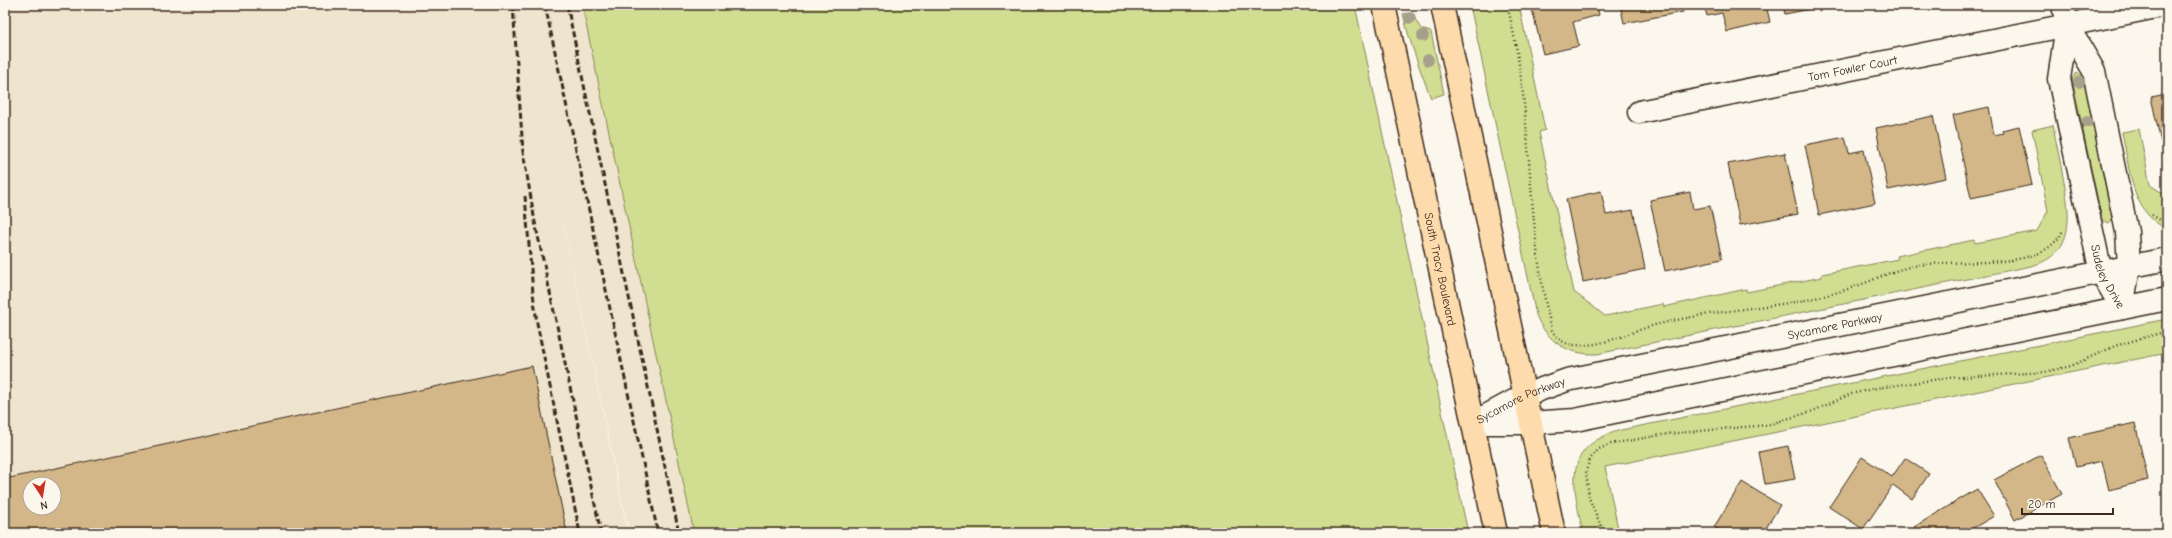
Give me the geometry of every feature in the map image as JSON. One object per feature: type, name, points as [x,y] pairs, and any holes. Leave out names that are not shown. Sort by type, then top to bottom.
[{"type":"main road","name":"South Tracy Boulevard","points":[[1384,5],[1474,423],[1496,533]]},
{"type":"main road","points":[[1442,5],[1554,533]]},
{"type":"main road","name":"Tom Fowler Court","points":[[1639,112],[2065,15],[2166,5]]},
{"type":"main road","name":"Sudeley Drive","points":[[2065,15],[2094,71],[2127,232],[2129,267],[2122,308]]},
{"type":"main road","name":"Sudeley Drive","points":[[2065,15],[2059,79],[2091,234],[2101,272],[2122,308]]},
{"type":"main road","name":"Sycamore Parkway","points":[[1474,423],[1525,395],[1567,380],[2167,259]]},
{"type":"main road","name":"Sycamore Parkway","points":[[1474,423],[1530,423],[1583,418],[2167,299]]},
{"type":"path","points":[[1507,5],[1521,81],[1535,236],[1541,277],[1552,330],[1556,337],[1565,342],[1574,345],[1588,344],[1625,336],[1652,326],[1701,315],[1804,300],[1846,290],[1912,266],[1933,263],[1986,262],[2034,255],[2056,241],[2063,227]]},
{"type":"path","points":[[1601,526],[1589,498],[1586,471],[1590,459],[1599,449],[1611,444],[1667,434],[1767,425],[1812,411],[1851,394],[1877,388],[1946,378],[2045,372],[2071,366],[2115,346],[2167,331]]},
{"type":"shaded area","points":[[5,5],[582,5],[694,533],[629,533],[543,128],[628,533],[5,533]]},
{"type":"green space","points":[[582,5],[1355,5],[1468,533],[694,533]]},
{"type":"green space","points":[[1470,5],[1519,5],[1545,130],[1539,132],[1574,292],[1605,316],[1663,304],[1664,307],[1746,289],[1747,292],[1822,277],[1822,274],[1898,259],[1897,256],[1974,240],[1975,243],[2037,231],[2048,211],[2032,130],[2053,125],[2066,191],[2068,218],[2067,230],[2063,242],[2056,252],[2046,260],[2031,266],[1597,354],[1587,354],[1568,349],[1560,345],[1546,333],[1536,315]]},
{"type":"green space","points":[[1407,13],[1414,17],[1421,29],[1431,32],[1444,94],[1431,98],[1406,25],[1403,14]]},
{"type":"green space","points":[[2077,73],[2083,76],[2112,217],[2111,222],[2108,223],[2102,220],[2072,78]]},
{"type":"green space","points":[[2139,129],[2150,185],[2167,196],[2167,229],[2145,212],[2134,188],[2130,174],[2122,132]]},
{"type":"green space","points":[[2167,319],[2167,353],[1605,467],[1619,533],[1583,533],[1576,499],[1575,483],[1576,470],[1580,457],[1588,446],[1602,437],[1621,430]]},
{"type":"building","points":[[1531,5],[1597,5],[1599,15],[1573,22],[1579,46],[1543,54]]},
{"type":"building","points":[[1620,5],[1682,5],[1683,12],[1624,23]]},
{"type":"building","points":[[1704,5],[1766,5],[1770,22],[1727,32],[1722,13],[1707,16]]},
{"type":"building","points":[[1783,5],[1831,5],[1785,14]]},
{"type":"building","points":[[2167,94],[2167,146],[2162,147],[2151,97]]},
{"type":"building","points":[[1989,107],[1994,135],[2003,133],[2002,130],[2019,126],[2032,185],[1971,198],[1953,115]]},
{"type":"building","points":[[1933,116],[1946,178],[1888,190],[1876,128]]},
{"type":"building","points":[[1845,137],[1849,153],[1864,150],[1875,203],[1819,215],[1805,145]]},
{"type":"building","points":[[1785,153],[1798,214],[1740,225],[1728,164]]},
{"type":"building","points":[[1601,191],[1606,215],[1633,210],[1645,269],[1583,282],[1566,199]]},
{"type":"building","points":[[1690,192],[1693,209],[1710,206],[1722,259],[1665,271],[1650,200]]},
{"type":"building","points":[[532,366],[567,533],[5,533],[5,479]]},
{"type":"building","points":[[2135,423],[2148,480],[2109,490],[2102,461],[2076,467],[2069,438]]},
{"type":"building","points":[[1788,446],[1795,479],[1765,484],[1759,452]]},
{"type":"building","points":[[2041,455],[2062,494],[2015,520],[1994,480]]},
{"type":"building","points":[[1862,457],[1892,477],[1905,458],[1929,474],[1912,499],[1893,485],[1863,529],[1829,507]]},
{"type":"building","points":[[1742,482],[1780,505],[1763,533],[1724,533],[1714,527]]},
{"type":"building","points":[[1977,489],[1994,516],[1970,530],[1972,533],[1917,533],[1914,527]]},
{"type":"railway","points":[[513,5],[523,152],[535,222],[601,533]]},
{"type":"railway","points":[[545,5],[658,533]]},
{"type":"railway","points":[[567,5],[679,533]]},
{"type":"railway","points":[[525,196],[537,323],[580,533]]}]
